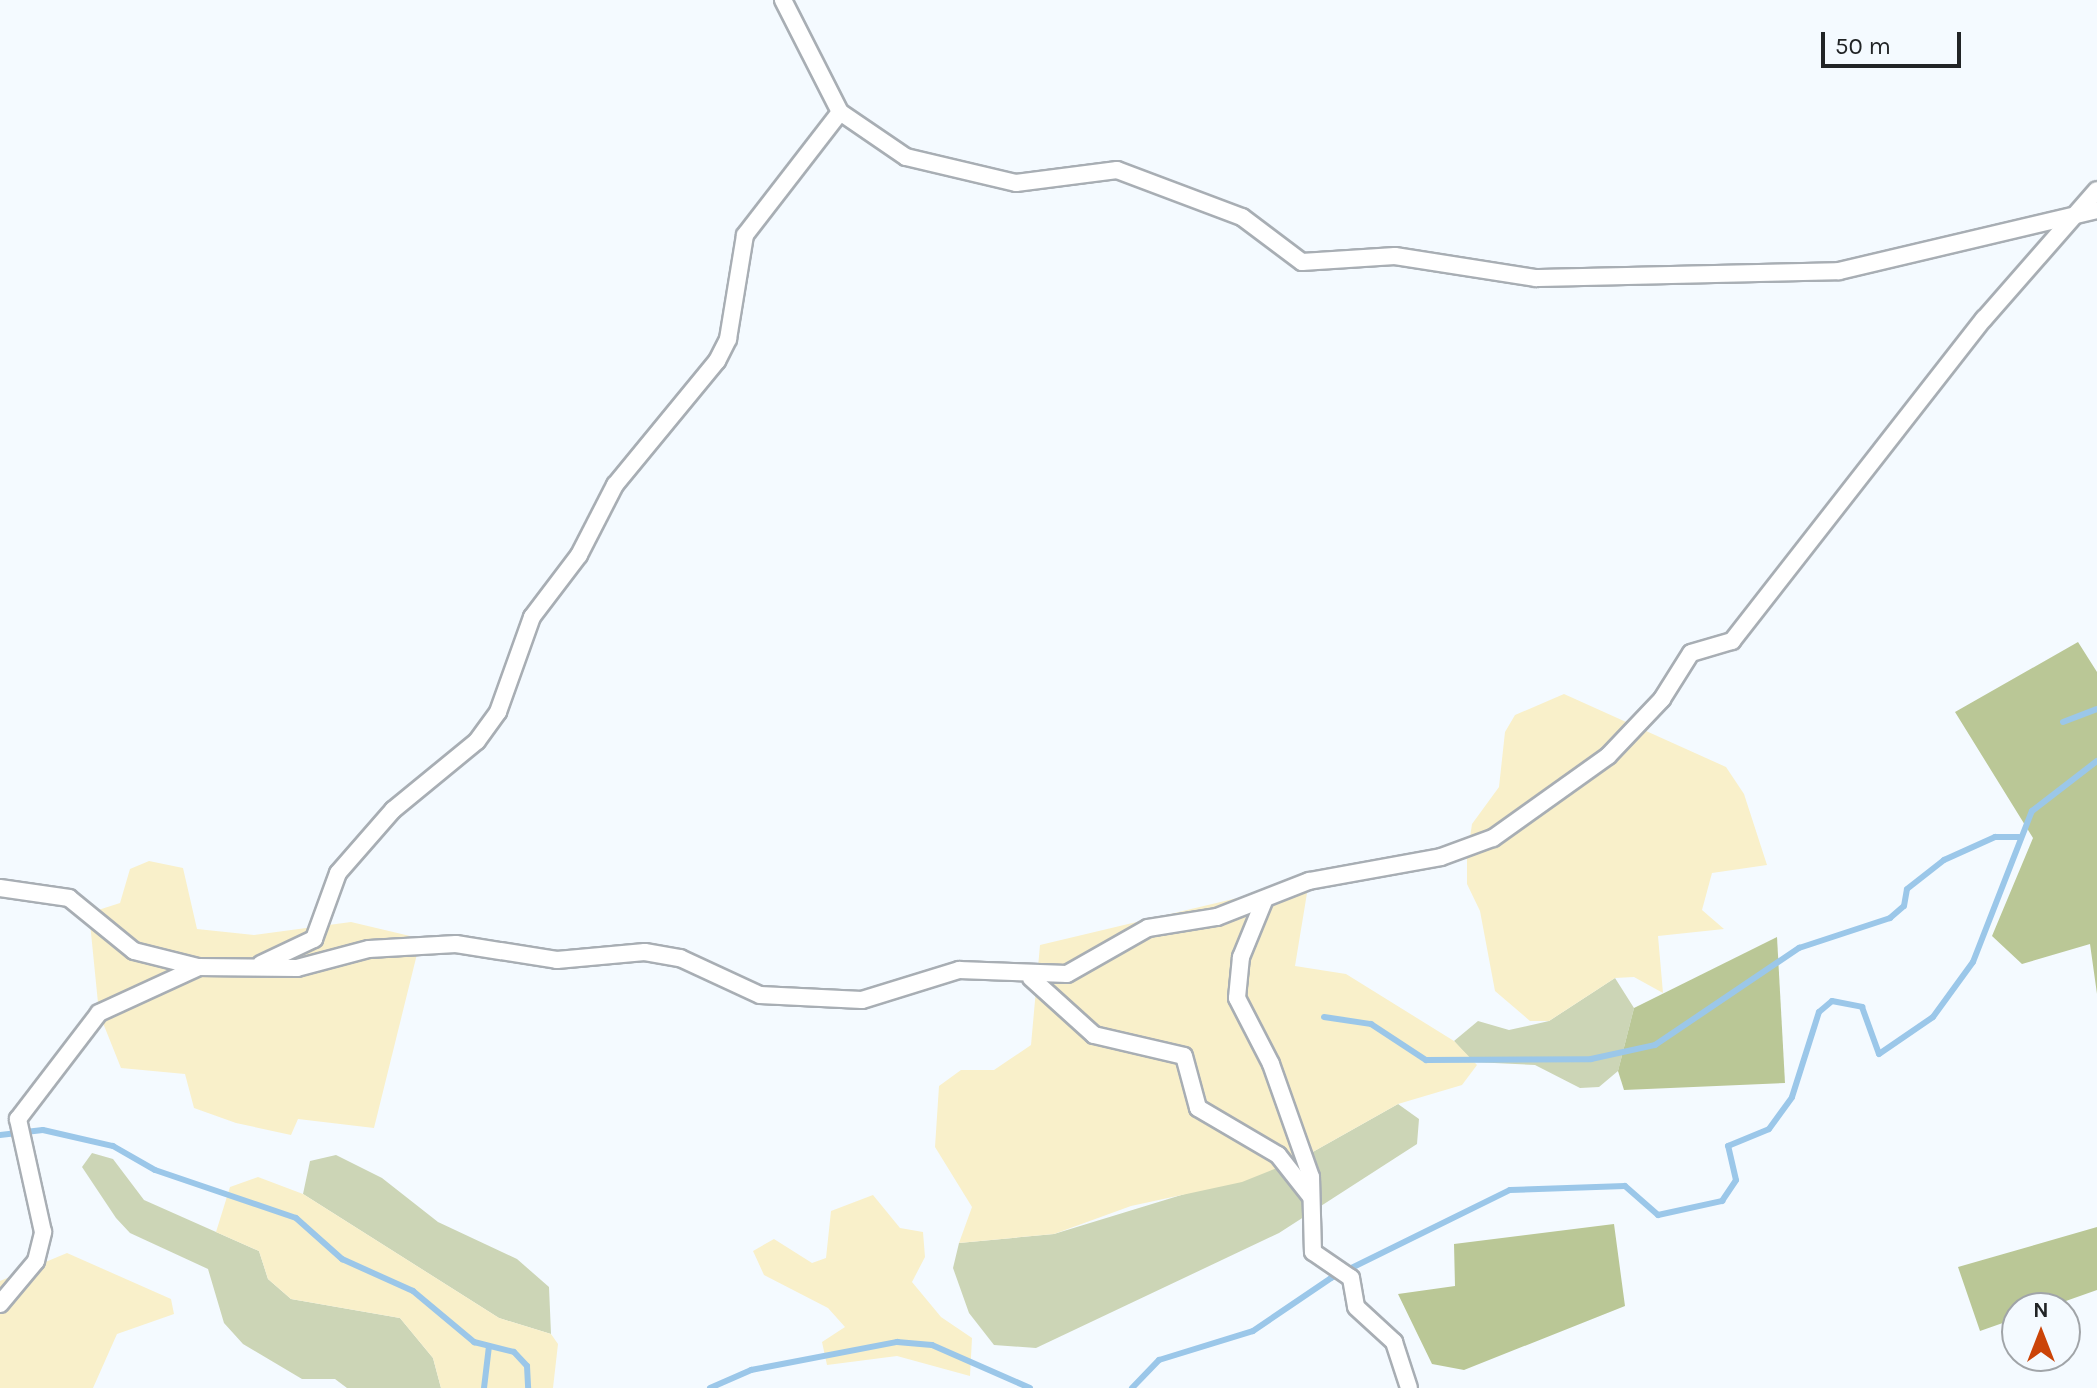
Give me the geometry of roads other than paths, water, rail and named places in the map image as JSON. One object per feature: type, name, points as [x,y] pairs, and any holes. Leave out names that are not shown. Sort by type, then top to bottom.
[{"type":"street","points":[[783,0],[840,112],[906,157],[990,178],[1132,175],[1242,217],[1290,256],[1314,264],[1395,256],[1536,278],[1839,271],[2097,210]]},
{"type":"street","points":[[253,967],[314,939],[338,873],[393,810],[477,741],[498,712],[532,617],[579,555],[615,485],[717,361],[728,339],[745,235],[840,112]]},
{"type":"street","points":[[0,888],[69,898],[134,951],[198,967],[297,968],[369,949],[456,944],[557,960],[645,952],[680,958],[760,995],[862,1000],[977,969],[1031,978],[1067,974],[1148,928],[1264,901],[1309,881],[1441,857],[1493,838],[1608,756],[1662,699],[1691,653],[1732,641],[1984,319],[2097,190]]},
{"type":"street","points":[[1264,901],[1241,957],[1237,998],[1300,1142],[1311,1197],[1313,1252],[1351,1278],[1356,1307],[1394,1342],[1409,1388]]},
{"type":"street","points":[[0,1304],[36,1261],[43,1232],[18,1119],[99,1013],[198,967]]},
{"type":"street","points":[[1031,978],[1094,1035],[1184,1056],[1198,1108],[1278,1155],[1311,1197]]},
{"type":"waterway","points":[[2063,722],[2097,709]]},
{"type":"waterway","points":[[1132,1388],[1159,1360],[1253,1331],[1331,1278],[1510,1190],[1625,1186],[1658,1215],[1722,1201],[1736,1180],[1728,1146],[1769,1129],[1792,1097],[1819,1012],[1832,1001],[1862,1007],[1879,1054],[1933,1017],[1973,962],[2032,811],[2097,761]]},
{"type":"waterway","points":[[1324,1017],[1371,1024],[1426,1060],[1591,1059],[1655,1045],[1799,948],[1890,918],[1904,906],[1907,889],[1944,860],[1995,837],[2019,837]]},
{"type":"waterway","points":[[0,1135],[43,1130],[113,1146],[155,1170],[296,1218],[342,1259],[413,1291],[474,1342],[514,1352],[527,1366],[528,1388]]},
{"type":"waterway","points":[[710,1388],[751,1370],[897,1342],[932,1345],[1030,1388]]},
{"type":"waterway","points":[[484,1388],[489,1346]]}]
